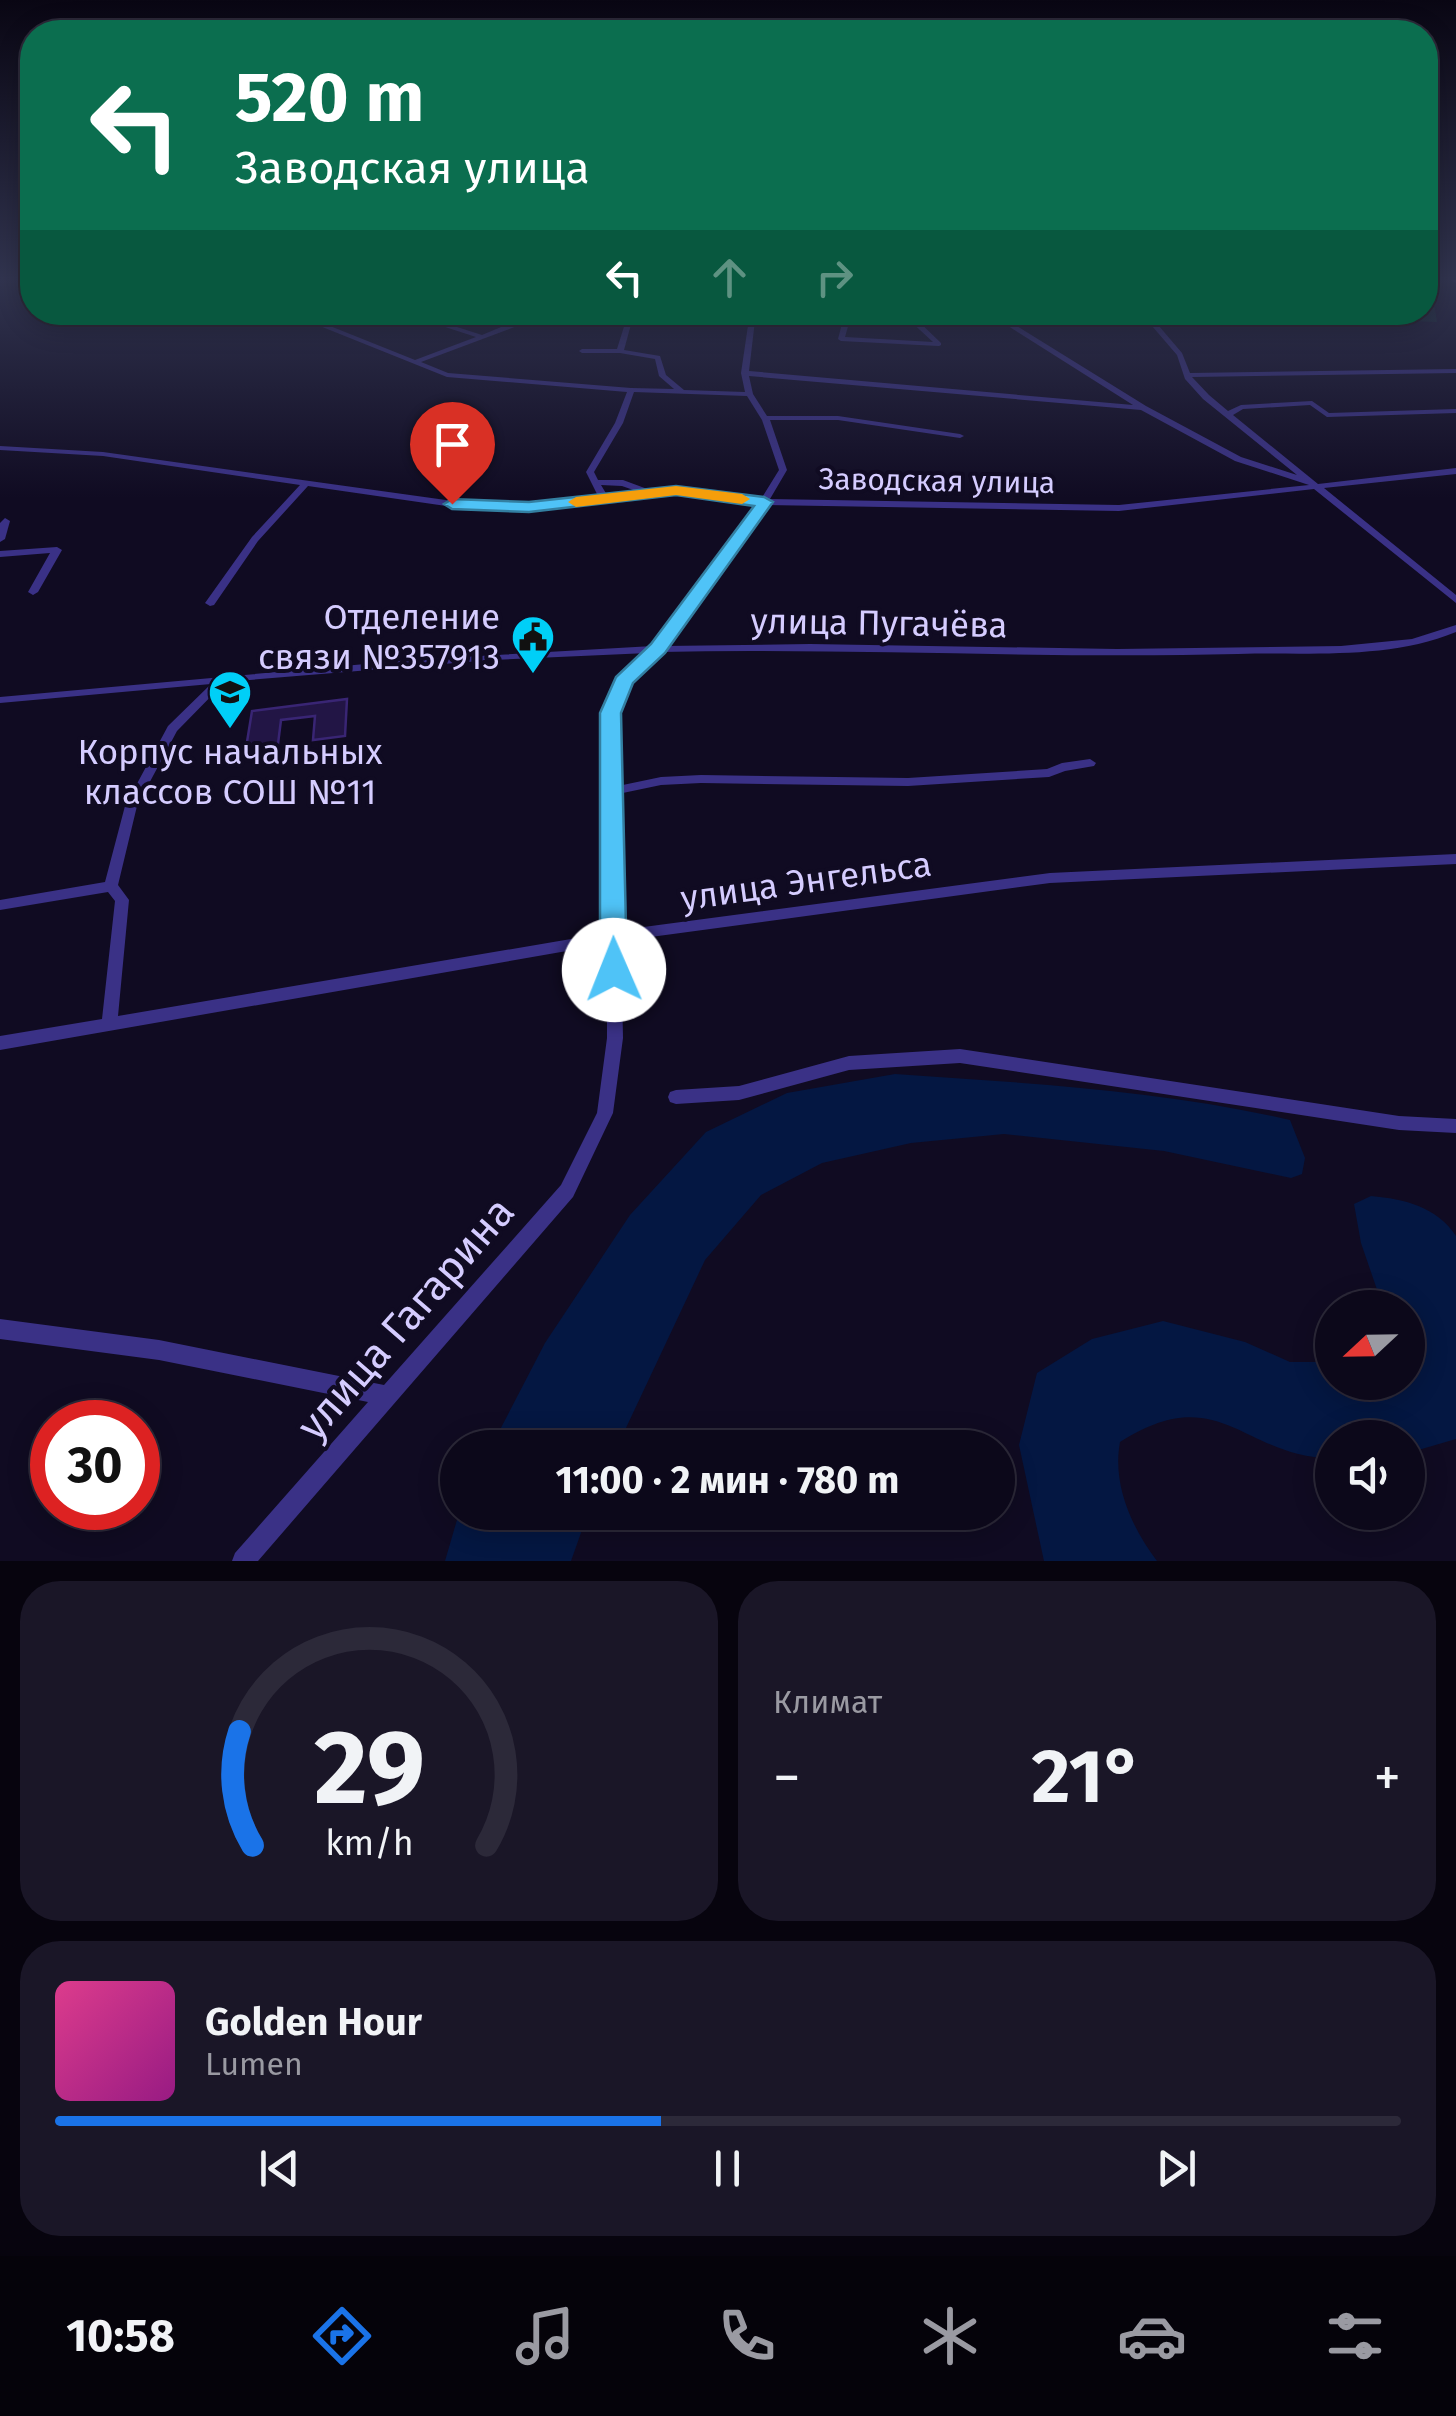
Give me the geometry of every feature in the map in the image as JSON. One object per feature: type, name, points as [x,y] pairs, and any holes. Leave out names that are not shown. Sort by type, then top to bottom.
[{"type":"street","points":[[389,352],[447,375],[631,390],[749,394]]},
{"type":"street","points":[[415,362],[442,352]]},
{"type":"street","points":[[614,352],[658,356],[663,376],[682,392]]},
{"type":"street","points":[[748,352],[745,374],[749,394],[765,418],[838,418],[960,436]]},
{"type":"street","points":[[1053,352],[1142,408],[1238,459],[1316,484]]},
{"type":"street","points":[[1178,352],[1198,388],[1456,600]]},
{"type":"street","points":[[1214,368],[1288,370]]},
{"type":"street","points":[[1189,374],[1456,368]]},
{"type":"street","points":[[745,374],[1142,408]]},
{"type":"street","points":[[604,498],[590,472],[619,423],[631,390]]},
{"type":"street","points":[[1229,414],[1242,407],[1312,404],[1326,415],[1456,412]]},
{"type":"street","name":"улица Гагарина","points":[[243,1561],[567,1191],[605,1113],[615,1038],[611,713],[624,681],[658,648],[784,470],[765,418]]},
{"type":"street","name":"Заводская улица","points":[[0,448],[104,454],[452,504],[529,507],[676,490],[764,502],[1103,508],[1456,471]]},
{"type":"street","points":[[594,482],[623,483],[653,493]]},
{"type":"street","points":[[210,603],[256,539],[306,483]]},
{"type":"street","points":[[0,538],[5,521]]},
{"type":"street","points":[[0,554],[56,550],[53,562],[33,592]]},
{"type":"street","name":"улица Пугачёва","points":[[0,700],[658,648],[1189,653],[1349,648],[1434,639],[1456,628]]},
{"type":"street","points":[[111,886],[131,806],[172,729],[221,680]]},
{"type":"street","points":[[611,792],[661,781],[701,779],[862,783],[973,779],[1049,773],[1090,763]]},
{"type":"street","name":"улица Энгельса","points":[[0,1043],[613,937],[1050,878],[1456,859]]},
{"type":"street","points":[[0,905],[111,886]]},
{"type":"street","points":[[110,1022],[122,900],[111,886]]},
{"type":"street","points":[[676,1098],[738,1093],[849,1062],[960,1056],[1398,1123],[1456,1126]]},
{"type":"street","points":[[0,1329],[158,1350],[387,1396]]},
{"type":"water","points":[[895,1074],[1192,1101],[1290,1120],[1305,1158],[1302,1174],[1291,1178],[1164,1151],[1004,1134],[911,1143],[822,1163],[761,1195],[705,1260],[625,1430],[500,1430],[545,1343],[630,1215],[706,1132],[787,1093]]},
{"type":"water","points":[[1371,1196],[1419,1206],[1439,1218],[1456,1236],[1456,1439],[1425,1448],[1425,1420],[1315,1420],[1315,1456],[1275,1447],[1208,1419],[1183,1418],[1154,1424],[1120,1442],[1118,1458],[1126,1505],[1157,1561],[1044,1561],[1019,1445],[1037,1373],[1092,1339],[1163,1321],[1245,1342],[1290,1362],[1315,1362],[1315,1400],[1425,1400],[1425,1290],[1377,1290],[1361,1243],[1354,1204]]},
{"type":"water","points":[[454,1530],[582,1530],[571,1561],[445,1561]]},
{"type":"building","points":[[347,699],[345,736],[313,740],[315,716],[281,720],[278,744],[246,748],[252,711]]},
{"type":"slow traffic","points":[[576,502],[676,490],[742,499]]},
{"type":"place","name":"Отделение связи №357913","points":[[533,675]]},
{"type":"place","name":"Корпус начальных классов СОШ №11","points":[[230,730]]},
{"type":"route","points":[[452,504],[529,507],[676,490],[764,502],[658,648],[624,681],[611,713],[614,970]]}]
